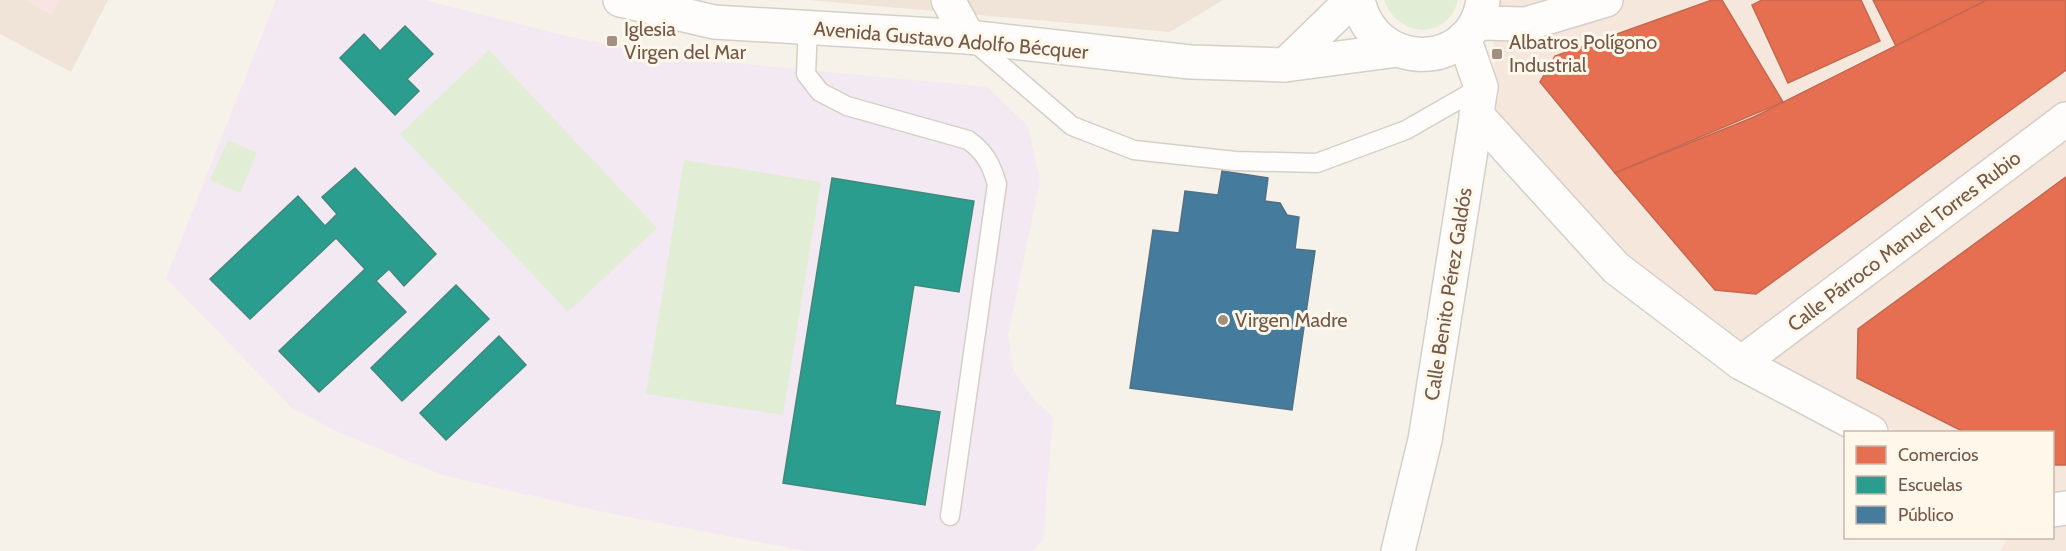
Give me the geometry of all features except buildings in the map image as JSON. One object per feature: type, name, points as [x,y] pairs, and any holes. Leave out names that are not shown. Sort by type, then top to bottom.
[{"type":"street","name":"Avenida Gustavo Adolfo Bécquer","points":[[620,0],[714,22],[968,37],[1190,62],[1285,64],[1398,50]]},
{"type":"street","points":[[948,0],[968,37]]},
{"type":"street","points":[[1285,64],[1352,0]]},
{"type":"street","points":[[1358,0],[1362,16],[1373,34],[1389,47],[1408,54],[1428,55],[1448,49],[1475,20],[1526,24],[1606,0]]},
{"type":"street","name":"Calle Benito Pérez Galdós","points":[[1398,551],[1425,440],[1478,101],[1475,20]]},
{"type":"street","points":[[1478,101],[1616,268],[1741,363],[1869,431]]},
{"type":"street","name":"Calle Párroco Manuel Torres Rubio","points":[[1741,363],[2066,119]]},
{"type":"lane","points":[[808,28],[806,74],[820,92],[847,106],[968,140],[979,148],[990,162],[997,184],[950,516]]},
{"type":"lane","points":[[968,37],[1072,126],[1134,150],[1235,161],[1317,164],[1478,101]]},
{"type":"shaded area","points":[[0,0],[108,0],[71,72],[0,34]]},
{"type":"shaded area","points":[[24,0],[60,0],[52,15]]},
{"type":"shaded area","points":[[276,0],[425,0],[561,35],[671,57],[987,87],[1028,126],[1040,181],[1008,335],[1013,370],[1034,400],[1053,417],[1043,541],[1032,551],[806,551],[613,514],[445,476],[340,433],[292,408],[166,278]]},
{"type":"shaded area","points":[[809,0],[1223,0],[1170,32]]},
{"type":"shaded area","points":[[1499,0],[2066,0],[2066,551],[2000,551],[2007,539],[2054,539],[2054,431],[1894,431],[1735,343],[1622,265],[1495,113],[1493,12]]},
{"type":"green space","points":[[1384,0],[1458,0],[1444,23],[1422,30],[1411,28],[1400,22],[1391,13]]},
{"type":"green space","points":[[489,50],[657,228],[568,312],[400,134]]},
{"type":"green space","points":[[228,140],[257,153],[240,193],[210,180]]},
{"type":"green space","points":[[684,160],[821,182],[783,415],[646,394]]},
{"type":"place","name":"Iglesia Virgen del Mar","points":[[612,41]]},
{"type":"place","name":"Albatros Polígono Industrial","points":[[1497,54]]},
{"type":"place","name":"Virgen Madre","points":[[1223,320]]}]
